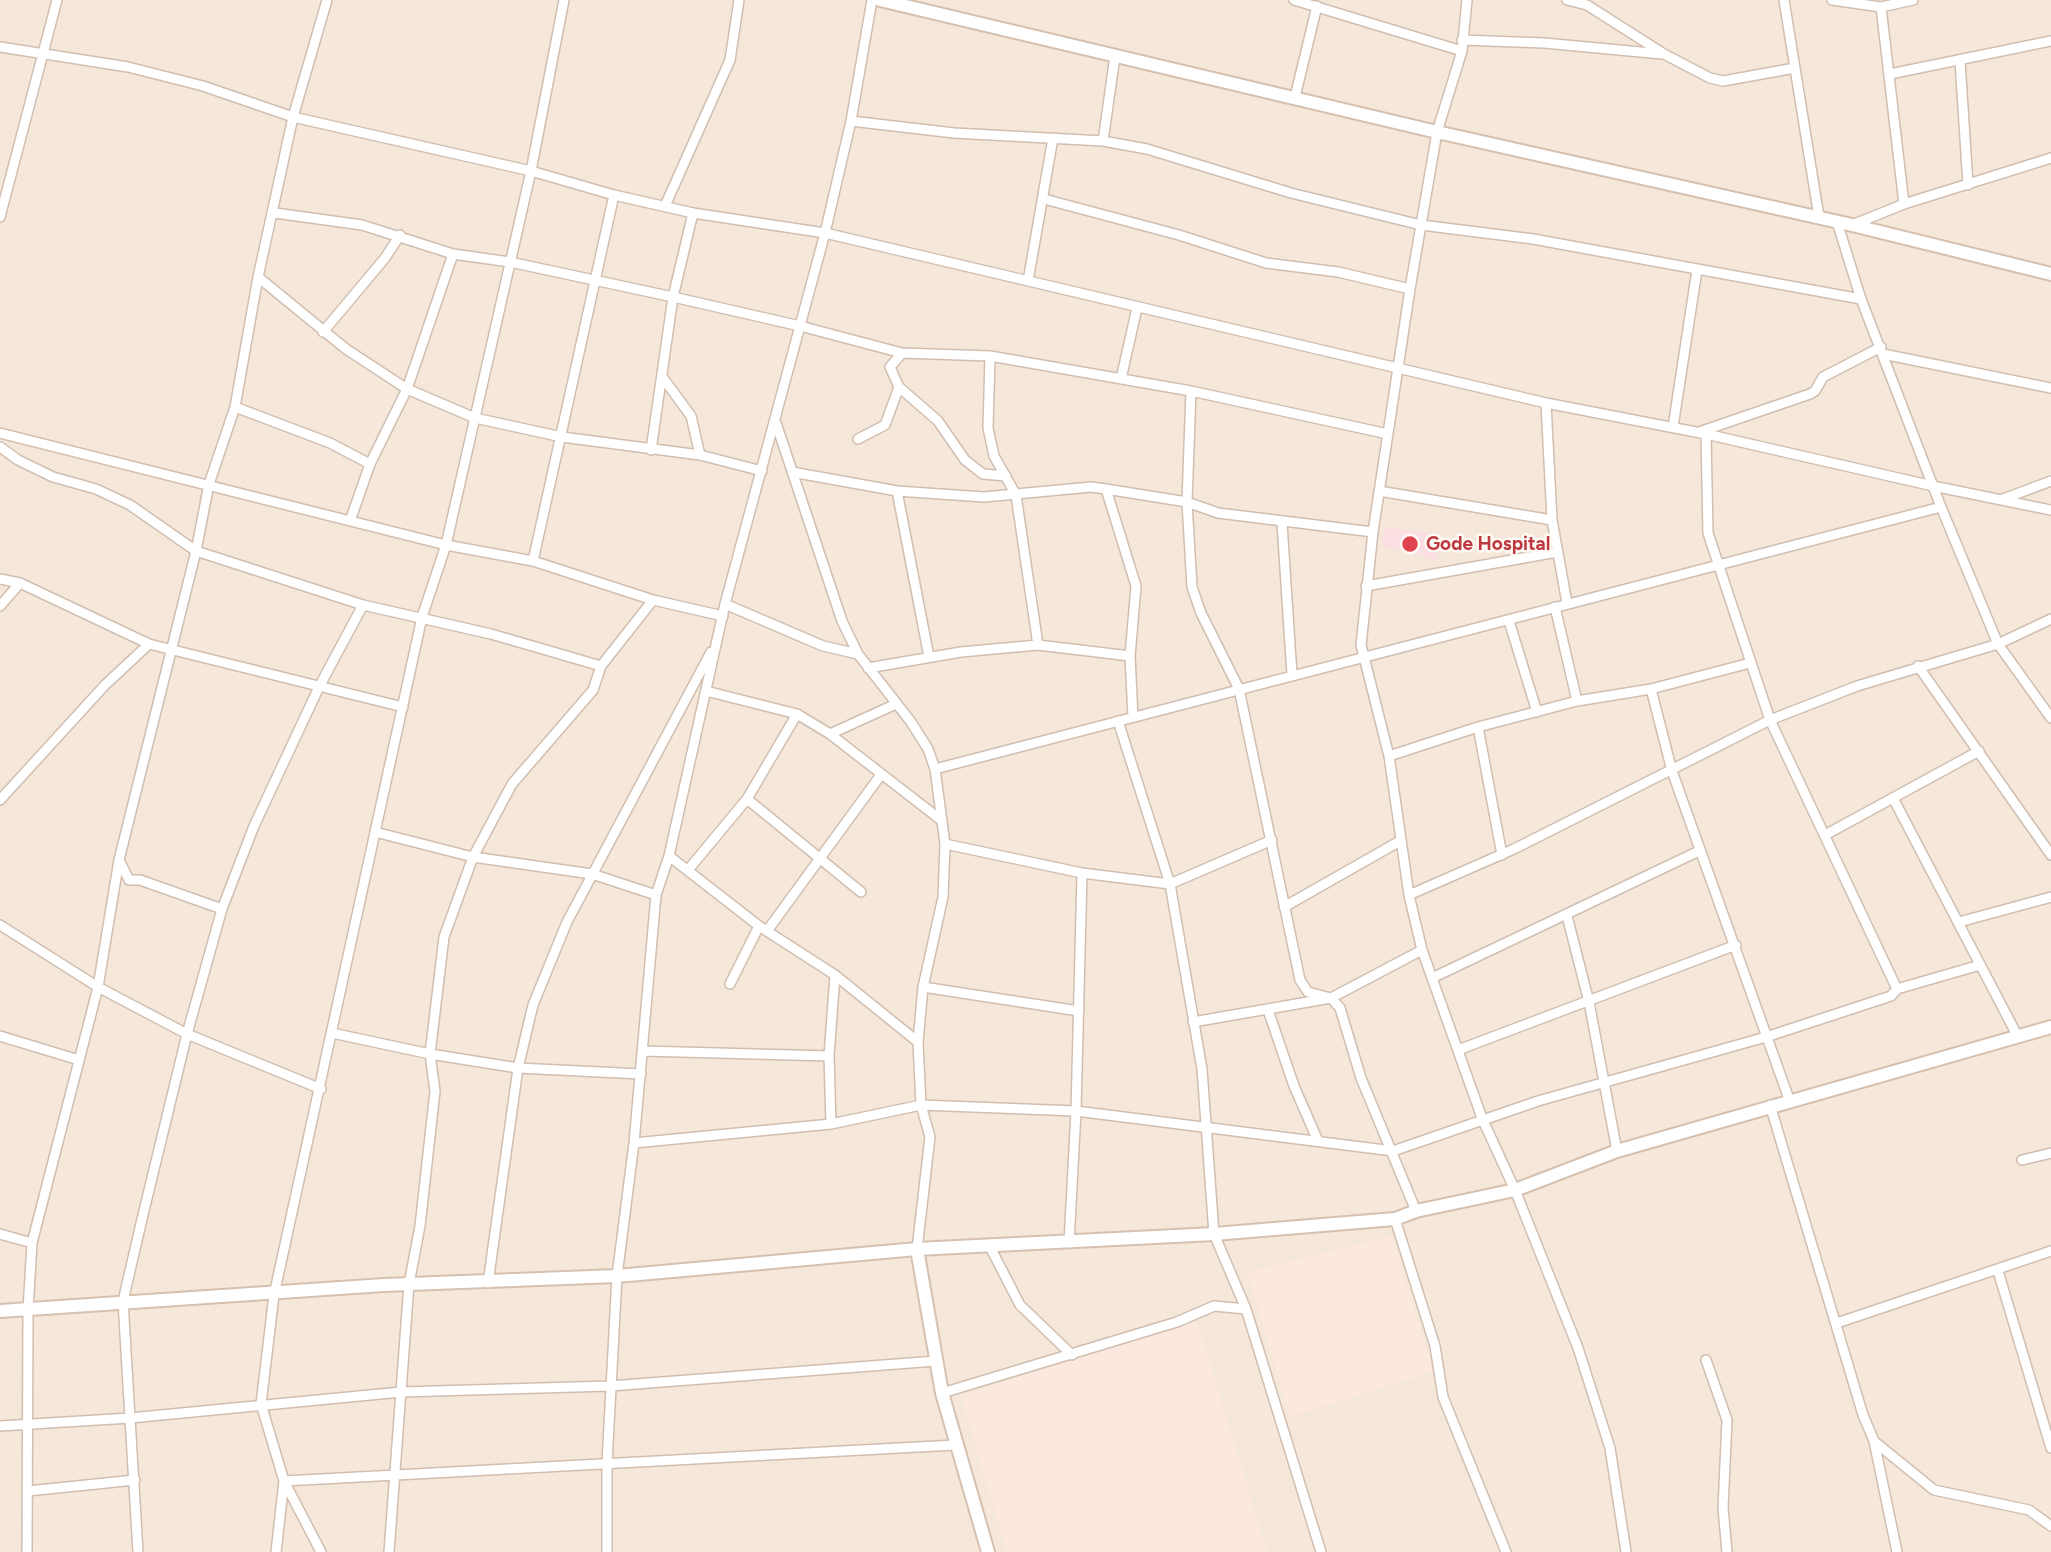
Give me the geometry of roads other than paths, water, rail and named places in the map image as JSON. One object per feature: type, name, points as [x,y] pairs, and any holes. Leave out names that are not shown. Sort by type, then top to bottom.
[{"type":"street","points":[[0,217],[57,0]]},
{"type":"street","points":[[27,1552],[28,1310],[32,1243],[98,987],[118,860],[196,551],[209,484],[234,407],[258,277],[275,213],[293,117],[327,0]]},
{"type":"street","points":[[321,1552],[284,1481],[261,1404],[274,1295],[422,617],[446,545],[531,171],[564,0]]},
{"type":"street","points":[[666,206],[730,60],[739,0]]},
{"type":"street","points":[[607,1552],[607,1462],[617,1276],[634,1143],[656,895],[669,856],[725,604],[825,233],[851,121],[872,0]]},
{"type":"street","points":[[880,0],[1437,132],[1819,217],[2051,274]]},
{"type":"street","points":[[1294,0],[1462,51]]},
{"type":"street","points":[[1467,0],[1462,51],[1437,132],[1410,289],[1360,635],[1363,659],[1389,756],[1409,895],[1422,950],[1482,1118],[1516,1190],[1578,1348],[1610,1448],[1626,1552]]},
{"type":"street","points":[[1567,0],[1588,3],[1664,54],[1710,78],[1723,81],[1795,68]]},
{"type":"street","points":[[1784,0],[1819,217]]},
{"type":"street","points":[[1832,0],[1881,7],[1913,0]]},
{"type":"street","points":[[1295,97],[1317,6]]},
{"type":"street","points":[[1881,7],[1904,204]]},
{"type":"street","points":[[1462,40],[1544,43],[1664,54]]},
{"type":"street","points":[[1889,74],[2051,41]]},
{"type":"street","points":[[0,47],[44,56],[120,65],[166,76],[293,117],[531,171],[614,195],[693,213],[825,233],[1546,403],[1702,433],[2051,510]]},
{"type":"street","points":[[1103,141],[1115,57]]},
{"type":"street","points":[[1960,61],[1968,185]]},
{"type":"street","points":[[851,121],[954,133],[1103,141],[1168,155],[1291,193],[1422,225],[1533,239],[1861,299]]},
{"type":"street","points":[[1028,281],[1054,138]]},
{"type":"street","points":[[1852,225],[1904,204],[2051,158]]},
{"type":"street","points":[[533,561],[614,195]]},
{"type":"street","points":[[1044,199],[1179,235],[1266,263],[1338,272],[1410,289]]},
{"type":"street","points":[[275,213],[362,225],[453,254],[510,262],[596,283],[673,297],[902,353],[990,356],[1191,391],[1388,434]]},
{"type":"street","points":[[651,450],[673,297],[693,213]]},
{"type":"street","points":[[1837,222],[1861,299],[1941,507],[1998,644],[2051,718]]},
{"type":"street","points":[[323,332],[385,258],[400,235]]},
{"type":"street","points":[[350,521],[370,464],[407,389],[453,254]]},
{"type":"street","points":[[1673,427],[1697,270]]},
{"type":"street","points":[[258,277],[323,332],[407,389],[475,418],[562,437],[700,455],[761,471]]},
{"type":"street","points":[[1121,379],[1137,308]]},
{"type":"street","points":[[1702,433],[1810,394],[1815,391],[1823,377],[1882,351],[2051,388]]},
{"type":"street","points":[[902,353],[890,367],[899,387],[938,421],[965,460],[983,474],[1006,476]]},
{"type":"street","points":[[990,356],[988,428],[994,456],[1016,495],[1038,645]]},
{"type":"street","points":[[663,378],[691,416],[700,455]]},
{"type":"street","points":[[858,439],[885,425],[899,387]]},
{"type":"street","points":[[1191,391],[1187,502],[1192,587],[1201,613],[1239,689],[1284,907],[1304,988],[1331,998],[1344,1017],[1361,1078],[1416,1211]]},
{"type":"street","points":[[1546,403],[1552,520],[1567,603]]},
{"type":"street","points":[[234,407],[330,443],[370,464]]},
{"type":"street","points":[[775,418],[779,440],[842,621],[858,654],[922,740],[935,769],[945,844],[943,897],[923,987],[918,1042],[921,1105],[930,1145],[917,1249],[942,1393],[988,1552]]},
{"type":"street","points":[[0,433],[446,545],[533,561],[653,600],[723,616]]},
{"type":"street","points":[[1702,433],[1707,533],[1770,720],[1897,989]]},
{"type":"street","points":[[0,447],[18,460],[53,477],[96,489],[130,505],[196,551],[363,605],[422,617],[601,666]]},
{"type":"street","points":[[792,471],[897,491],[984,497],[1091,487],[1187,502],[1219,513],[1282,523],[1373,532]]},
{"type":"street","points":[[2003,499],[2051,481]]},
{"type":"street","points":[[1106,489],[1136,586],[1130,656],[1133,717]]},
{"type":"street","points":[[897,491],[929,657]]},
{"type":"street","points":[[1379,491],[1552,520]]},
{"type":"street","points":[[935,769],[1941,507]]},
{"type":"street","points":[[1282,523],[1292,675]]},
{"type":"street","points":[[1366,586],[1557,552]]},
{"type":"street","points":[[0,579],[20,583],[149,644],[403,707]]},
{"type":"street","points":[[0,606],[20,583]]},
{"type":"street","points":[[389,1552],[397,1474],[409,1284],[420,1226],[435,1091],[430,1054],[444,937],[473,857],[512,784],[593,690],[601,666],[653,600]]},
{"type":"street","points":[[725,604],[823,646],[858,654]]},
{"type":"street","points":[[138,1552],[123,1301],[187,1034],[222,909],[254,826],[319,687],[363,605]]},
{"type":"street","points":[[1555,607],[1577,701]]},
{"type":"street","points":[[1409,895],[1502,855],[1770,720],[1857,686],[1998,644],[2051,619]]},
{"type":"street","points":[[1509,621],[1537,712]]},
{"type":"street","points":[[488,1283],[518,1068],[533,1005],[567,922],[718,639]]},
{"type":"street","points":[[0,800],[105,685],[149,644]]},
{"type":"street","points":[[868,668],[929,657],[1038,645],[1130,656]]},
{"type":"street","points":[[1389,756],[1478,727],[1577,701],[1651,689],[1751,663]]},
{"type":"street","points":[[1918,666],[2051,855]]},
{"type":"street","points":[[1651,689],[1672,771],[1789,1099]]},
{"type":"street","points":[[705,691],[797,714],[830,734],[880,776],[941,820]]},
{"type":"street","points":[[830,734],[896,704]]},
{"type":"street","points":[[688,870],[747,799],[797,714]]},
{"type":"street","points":[[1118,721],[1170,884],[1194,1022],[1208,1125],[1214,1234],[1246,1309],[1321,1552]]},
{"type":"street","points":[[1478,727],[1502,855]]},
{"type":"street","points":[[1825,835],[1979,751]]},
{"type":"street","points":[[730,984],[763,928],[880,776]]},
{"type":"street","points":[[1893,798],[2018,1037]]},
{"type":"street","points":[[747,799],[861,892]]},
{"type":"street","points":[[374,832],[473,857],[592,874],[656,895]]},
{"type":"street","points":[[945,844],[1083,873],[1170,884],[1272,841]]},
{"type":"street","points":[[1284,907],[1400,841]]},
{"type":"street","points":[[1432,978],[1699,851]]},
{"type":"street","points":[[669,856],[763,928],[835,975],[918,1042]]},
{"type":"street","points":[[118,860],[129,880],[140,880],[222,909]]},
{"type":"street","points":[[1069,1243],[1083,873]]},
{"type":"street","points":[[1959,922],[2051,897]]},
{"type":"street","points":[[1567,916],[1588,1002],[1617,1151]]},
{"type":"street","points":[[0,925],[98,987],[187,1034],[321,1089]]},
{"type":"street","points":[[1458,1050],[1736,946]]},
{"type":"street","points":[[1194,1022],[1331,998],[1422,950]]},
{"type":"street","points":[[634,1143],[831,1124],[921,1105],[1076,1111],[1208,1125],[1393,1151],[1482,1118],[1766,1037],[1891,996],[1897,989],[1980,965]]},
{"type":"street","points":[[831,1124],[829,1056],[835,975]]},
{"type":"street","points":[[923,987],[1079,1011]]},
{"type":"street","points":[[1268,1010],[1294,1086],[1318,1141]]},
{"type":"street","points":[[0,1311],[409,1284],[617,1276],[917,1249],[1069,1243],[1395,1220],[1416,1211],[1516,1190],[1617,1151],[1789,1099],[2051,1027]]},
{"type":"street","points":[[332,1033],[430,1054],[518,1068],[641,1074]]},
{"type":"street","points":[[0,1036],[79,1060]]},
{"type":"street","points":[[643,1051],[829,1056]]},
{"type":"street","points":[[1770,1105],[1838,1323],[1863,1415],[1874,1441],[1897,1552]]},
{"type":"street","points":[[2022,1160],[2051,1153]]},
{"type":"street","points":[[1395,1220],[1435,1346],[1443,1397],[1506,1552]]},
{"type":"street","points":[[0,1234],[32,1243]]},
{"type":"street","points":[[989,1245],[1020,1306],[1072,1355]]},
{"type":"street","points":[[1838,1323],[2051,1251]]},
{"type":"street","points":[[1998,1271],[2051,1448]]},
{"type":"street","points":[[942,1393],[1177,1322],[1214,1306],[1246,1309]]},
{"type":"street","points":[[1706,1360],[1727,1420],[1723,1508],[1727,1552]]},
{"type":"street","points":[[0,1426],[130,1418],[401,1392],[610,1386],[936,1361]]},
{"type":"street","points":[[1874,1441],[1934,1490],[2029,1510],[2051,1527]]},
{"type":"street","points":[[284,1481],[955,1444]]},
{"type":"street","points":[[27,1491],[135,1480]]},
{"type":"street","points":[[276,1552],[284,1481]]},
{"type":"place","name":"Gode Hospital","points":[[1410,544]]}]
